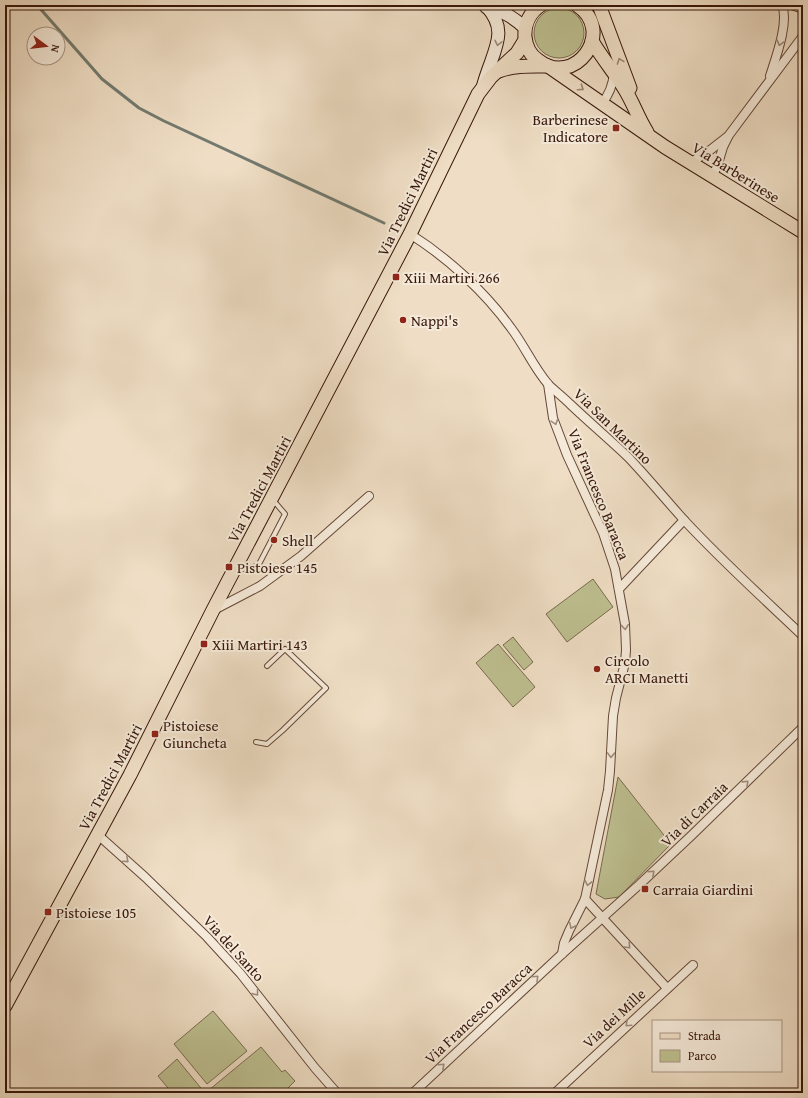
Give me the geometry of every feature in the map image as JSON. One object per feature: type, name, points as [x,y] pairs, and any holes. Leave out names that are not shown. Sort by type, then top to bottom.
[{"type":"main road","name":"Via Tredici Martiri","points":[[5,1006],[152,732],[213,610],[410,234],[481,89],[517,53],[525,34],[529,16],[541,5]]},
{"type":"main road","name":"Via Barberinese","points":[[599,5],[626,76],[637,111]]},
{"type":"main road","points":[[483,6],[507,14],[525,34]]},
{"type":"main road","points":[[481,89],[498,43],[499,35],[495,19],[483,6]]},
{"type":"main road","points":[[581,7],[592,24],[592,41]]},
{"type":"main road","name":"Via Barberinese","points":[[525,34],[529,50],[539,62],[548,66],[602,102],[690,163],[803,232]]},
{"type":"main road","name":"Via Tredici Martiri","points":[[496,73],[509,68],[522,66],[568,67],[576,64],[585,56],[590,49],[592,41]]},
{"type":"main road","name":"Via Barberinese","points":[[592,41],[625,89],[652,138]]},
{"type":"street","points":[[768,82],[784,23],[784,10],[782,5]]},
{"type":"street","points":[[792,5],[803,9]]},
{"type":"street","points":[[712,176],[729,135],[803,36]]},
{"type":"street","points":[[602,102],[611,88],[614,73]]},
{"type":"street","points":[[690,163],[709,151],[729,135]]},
{"type":"street","name":"Via San Martino","points":[[410,234],[465,276],[512,328],[538,371],[548,384],[621,451],[643,473],[684,520],[803,636]]},
{"type":"street","name":"Via Francesco Baracca","points":[[548,384],[553,418],[567,455],[603,533],[615,568],[625,624],[626,656],[613,716],[608,790],[585,899],[569,931],[564,943],[562,954]]},
{"type":"street","points":[[213,610],[260,586],[301,556],[369,496]]},
{"type":"street","points":[[619,589],[684,520]]},
{"type":"street","name":"Via di Carraia","points":[[602,918],[692,835],[803,728]]},
{"type":"street","name":"Via del Santo","points":[[97,834],[145,877],[217,947],[240,973],[336,1093]]},
{"type":"street","points":[[585,899],[667,988]]},
{"type":"street","name":"Via Francesco Baracca","points":[[413,1093],[602,918]]},
{"type":"street","name":"Via dei Mille","points":[[555,1093],[693,965]]},
{"type":"lane","points":[[234,571],[258,566],[284,514],[272,498]]},
{"type":"lane","points":[[256,742],[268,744],[326,688],[285,649],[267,666]]},
{"type":"green space","points":[[559,8],[569,10],[577,15],[582,23],[584,33],[582,43],[577,51],[569,56],[559,58],[549,56],[541,51],[536,43],[534,33],[536,23],[541,15],[549,10]]},
{"type":"green space","points":[[593,579],[613,607],[567,642],[546,614]]},
{"type":"green space","points":[[513,637],[533,662],[524,670],[503,645]]},
{"type":"green space","points":[[498,644],[535,687],[513,707],[476,663]]},
{"type":"green space","points":[[618,777],[671,844],[619,897],[605,899],[596,894]]},
{"type":"green space","points":[[213,1011],[247,1051],[207,1084],[174,1044]]},
{"type":"green space","points":[[261,1047],[282,1072],[285,1070],[295,1081],[283,1093],[211,1093],[209,1090]]},
{"type":"green space","points":[[177,1059],[205,1093],[172,1093],[158,1076]]},
{"type":"waterway","points":[[37,5],[102,79],[139,108],[384,223]]},
{"type":"place","name":"Barberinese Indicatore","points":[[616,128]]},
{"type":"place","name":"Xiii Martiri 266","points":[[396,277]]},
{"type":"place","name":"Nappi's","points":[[403,320]]},
{"type":"place","name":"Shell","points":[[274,540]]},
{"type":"place","name":"Pistoiese 145","points":[[229,567]]},
{"type":"place","name":"Xiii Martiri 143","points":[[204,644]]},
{"type":"place","name":"Circolo ARCI Manetti","points":[[597,669]]},
{"type":"place","name":"Pistoiese Giuncheta","points":[[155,734]]},
{"type":"place","name":"Carraia Giardini","points":[[645,889]]},
{"type":"place","name":"Pistoiese 105","points":[[48,912]]}]
